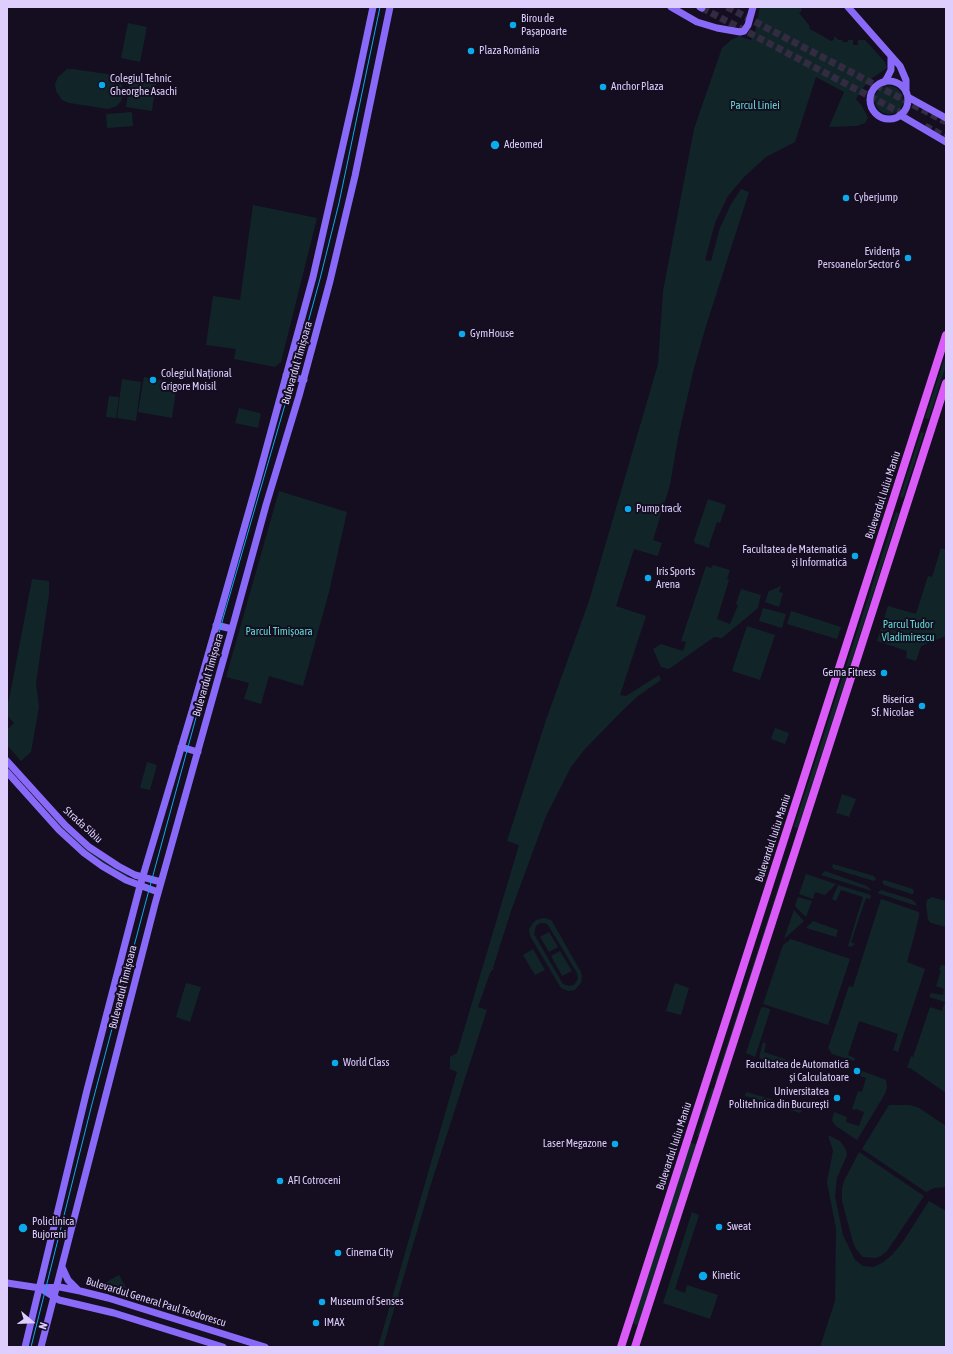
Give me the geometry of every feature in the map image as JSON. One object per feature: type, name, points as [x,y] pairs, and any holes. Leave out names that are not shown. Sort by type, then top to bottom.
[{"type":"main road","name":"Bulevardul Timișoara","points":[[25,1347],[87,1090],[142,877],[258,479],[321,246],[373,7]]},
{"type":"main road","name":"Bulevardul Timișoara","points":[[41,1347],[158,892],[272,483],[304,380],[330,281],[346,217],[390,7]]},
{"type":"main road","points":[[671,7],[697,22],[717,28],[740,32],[747,28],[750,22],[753,7]]},
{"type":"main road","points":[[848,7],[900,66],[904,75],[907,95],[906,107],[900,115],[893,118],[884,118],[877,114],[871,106],[870,101],[872,91],[887,78],[891,70],[891,56]]},
{"type":"main road","points":[[883,82],[894,82],[904,88],[907,95],[946,118]]},
{"type":"main road","points":[[900,115],[946,142]]},
{"type":"main road","name":"Bulevardul Iuliu Maniu","points":[[621,1347],[946,335]]},
{"type":"main road","points":[[286,375],[304,380]]},
{"type":"main road","points":[[635,1347],[946,383]]},
{"type":"main road","points":[[258,479],[272,483]]},
{"type":"main road","points":[[216,625],[232,629]]},
{"type":"main road","points":[[181,747],[198,752]]},
{"type":"main road","name":"Strada Sibiu","points":[[7,760],[51,810],[80,839],[114,864],[135,875],[161,882]]},
{"type":"main road","name":"Strada Sibiu","points":[[7,772],[72,843],[115,875],[133,884],[158,892]]},
{"type":"main road","points":[[706,1083],[719,1087]]},
{"type":"main road","points":[[62,1267],[70,1284],[80,1291]]},
{"type":"main road","name":"Bulevardul General Paul Teodorescu","points":[[7,1283],[40,1288],[57,1287],[80,1291],[108,1298],[265,1347]]},
{"type":"main road","name":"Bulevardul General Paul Teodorescu","points":[[40,1288],[64,1301],[114,1313],[223,1347]]},
{"type":"green space","name":"Parcul Liniei","points":[[760,7],[802,7],[802,10],[799,13],[809,25],[810,29],[831,41],[834,40],[834,36],[843,42],[853,40],[853,45],[858,45],[858,40],[865,40],[885,62],[887,68],[872,78],[862,89],[856,99],[862,106],[868,118],[865,123],[857,126],[829,127],[844,92],[816,77],[795,142],[766,157],[744,177],[728,196],[715,223],[705,260],[711,261],[720,228],[730,206],[741,189],[749,192],[694,368],[678,438],[670,485],[653,540],[662,543],[657,556],[634,549],[616,606],[646,616],[620,695],[626,696],[659,675],[661,680],[638,696],[584,750],[571,767],[546,816],[511,911],[494,968],[490,973],[478,1007],[487,1010],[430,1187],[383,1347],[378,1347],[457,1072],[450,1069],[450,1057],[457,1053],[519,845],[507,841],[546,720],[589,601],[658,364],[663,291],[694,129],[722,48],[731,40],[739,36],[751,40],[755,32]]},
{"type":"green space","points":[[128,23],[147,27],[140,62],[121,58]]},
{"type":"green space","points":[[67,69],[113,75],[122,85],[123,95],[121,101],[117,106],[108,109],[69,103],[62,100],[56,91],[55,84],[58,77]]},
{"type":"green space","points":[[130,80],[156,84],[152,111],[126,107]]},
{"type":"green space","points":[[889,86],[899,90],[903,100],[899,110],[889,114],[879,110],[875,100],[879,90]]},
{"type":"green space","points":[[132,112],[133,126],[107,128],[106,114]]},
{"type":"green space","points":[[253,205],[317,218],[281,362],[275,367],[234,359],[236,349],[206,345],[213,296],[240,300]]},
{"type":"green space","points":[[946,354],[946,365],[929,419],[925,418]]},
{"type":"green space","points":[[144,377],[177,383],[172,418],[138,412]]},
{"type":"green space","points":[[122,379],[141,382],[136,421],[117,418]]},
{"type":"green space","points":[[109,396],[119,397],[116,418],[106,417]]},
{"type":"green space","points":[[239,408],[261,414],[258,428],[235,423]]},
{"type":"green space","points":[[921,432],[924,433],[903,498],[900,497]]},
{"type":"green space","name":"Parcul Timișoara","points":[[279,491],[347,512],[329,592],[303,686],[269,676],[261,704],[244,699],[249,683],[226,677]]},
{"type":"green space","points":[[708,499],[726,505],[720,523],[717,522],[709,548],[695,543],[694,540]]},
{"type":"green space","points":[[896,512],[899,513],[798,828],[794,827]]},
{"type":"green space","name":"Parcul Tudor Vladimirescu","points":[[941,548],[946,550],[946,636],[921,646],[916,661],[906,658],[907,651],[877,641],[888,606],[916,614],[928,576],[932,577]]},
{"type":"green space","points":[[713,565],[730,570],[727,579],[729,580],[717,619],[730,624],[738,605],[736,604],[741,589],[761,595],[758,608],[722,638],[714,637],[669,669],[661,667],[653,649],[661,644],[683,651],[686,642],[681,641],[706,566],[711,568]]},
{"type":"green space","points":[[32,579],[49,581],[49,594],[36,683],[39,707],[31,752],[21,761],[7,745],[7,730],[14,723],[7,715],[7,704]]},
{"type":"green space","points":[[781,586],[779,592],[783,593],[779,607],[765,602],[769,591]]},
{"type":"green space","points":[[763,608],[786,614],[782,628],[759,621]]},
{"type":"green space","points":[[791,611],[841,627],[837,639],[787,624]]},
{"type":"green space","points":[[747,626],[775,635],[760,680],[732,671]]},
{"type":"green space","points":[[775,728],[789,733],[785,744],[771,739]]},
{"type":"green space","points":[[147,762],[157,765],[150,790],[140,788]]},
{"type":"green space","points":[[842,794],[856,799],[849,817],[836,813]]},
{"type":"green space","points":[[54,817],[129,875],[127,877],[96,858],[72,839],[52,818]]},
{"type":"green space","points":[[788,857],[789,859],[717,1082],[715,1082]]},
{"type":"green space","points":[[833,864],[874,876],[876,879],[874,881],[834,869],[832,867]]},
{"type":"green space","points":[[825,871],[867,886],[872,891],[821,875]]},
{"type":"green space","points":[[806,874],[836,884],[825,895],[815,892],[813,899],[799,894]]},
{"type":"green space","points":[[884,880],[913,889],[914,893],[912,894],[884,885],[882,882]]},
{"type":"green space","points":[[838,885],[871,895],[870,899],[866,898],[851,942],[855,944],[851,947],[848,946],[863,897],[841,890],[836,901],[832,899]]},
{"type":"green space","points":[[881,890],[910,899],[915,902],[917,906],[877,893]]},
{"type":"green space","points":[[798,897],[812,901],[806,917],[795,906]]},
{"type":"green space","points":[[932,897],[946,901],[946,927],[931,923],[928,920],[926,904],[927,900]]},
{"type":"green space","points":[[881,899],[919,912],[907,962],[925,969],[898,1052],[893,1050],[898,1034],[859,1021],[848,1055],[855,1058],[854,1061],[832,1054],[828,1048],[849,986],[853,987]]},
{"type":"green space","points":[[794,910],[804,921],[784,939]]},
{"type":"green space","points":[[544,918],[551,920],[581,972],[581,983],[575,990],[568,991],[561,988],[530,936],[529,929],[536,920]],"holes":[[[540,923],[545,923],[548,925],[577,973],[578,979],[574,985],[569,986],[563,984],[534,934],[536,926]]]},
{"type":"green space","points":[[813,921],[838,930],[836,937],[806,928]]},
{"type":"green space","points":[[549,932],[558,947],[549,952],[540,937]]},
{"type":"green space","points":[[791,939],[850,959],[828,1025],[763,1004],[783,945]]},
{"type":"green space","points":[[533,949],[545,970],[535,975],[523,955]]},
{"type":"green space","points":[[560,951],[572,971],[562,976],[551,956]]},
{"type":"green space","points":[[941,965],[946,966],[946,1093],[910,1068],[907,1068],[911,1056],[913,1057],[930,1007],[942,1011],[945,1002],[929,997],[931,993],[943,995],[944,989],[936,986],[941,971],[939,970]]},
{"type":"green space","points":[[186,983],[201,987],[190,1022],[176,1017]]},
{"type":"green space","points":[[675,983],[689,988],[681,1015],[666,1011]]},
{"type":"green space","points":[[763,1007],[770,1009],[770,1011],[755,1057],[746,1053],[761,1008]]},
{"type":"green space","points":[[763,1042],[766,1044],[764,1052],[796,1063],[794,1068],[793,1069],[759,1058]]},
{"type":"green space","points":[[862,1071],[886,1080],[887,1087],[885,1094],[857,1140],[836,1126],[832,1121],[834,1112],[847,1117],[846,1122],[859,1126],[864,1112],[852,1109],[858,1091],[862,1092],[866,1078],[860,1076]]},
{"type":"green space","points":[[712,1088],[714,1089],[700,1136],[697,1136],[697,1135]]},
{"type":"green space","points":[[747,1092],[774,1100],[773,1104],[745,1096]]},
{"type":"green space","points":[[777,1101],[801,1109],[802,1111],[800,1113],[775,1105]]},
{"type":"green space","points":[[889,1105],[910,1105],[919,1108],[946,1126],[946,1187],[934,1188],[926,1192],[862,1149]]},
{"type":"green space","points":[[828,1135],[840,1141],[846,1150],[847,1155],[837,1178],[835,1196],[843,1235],[855,1260],[863,1266],[873,1267],[882,1263],[892,1255],[902,1243],[929,1201],[946,1211],[946,1347],[820,1347],[835,1301],[836,1229],[827,1182],[833,1151]]},
{"type":"green space","points":[[690,1143],[696,1144],[697,1146],[639,1323],[637,1325],[634,1324],[633,1321]]},
{"type":"green space","points":[[859,1152],[924,1196],[887,1251],[881,1256],[875,1258],[863,1257],[856,1249],[842,1201],[842,1188],[844,1181]]},
{"type":"green space","points":[[692,1212],[699,1215],[675,1289],[685,1293],[687,1285],[718,1295],[710,1319],[663,1303]]},
{"type":"green space","points":[[119,1275],[129,1293],[101,1285]]},
{"type":"tunnel","points":[[727,7],[946,122]]},
{"type":"tunnel","points":[[702,8],[907,116]]},
{"type":"tunnel","points":[[925,126],[946,137]]},
{"type":"tram line","points":[[31,1347],[92,1104],[146,901],[224,615],[320,279],[339,203],[380,7]]},
{"type":"place","name":"Birou de Pașapoarte","points":[[513,25]]},
{"type":"place","name":"Plaza România","points":[[471,51]]},
{"type":"place","name":"Colegiul Tehnic Gheorghe Asachi","points":[[102,85]]},
{"type":"place","name":"Anchor Plaza","points":[[603,87]]},
{"type":"place","name":"Adeomed","points":[[495,145]]},
{"type":"place","name":"Cyberjump","points":[[846,198]]},
{"type":"place","name":"Evidența Persoanelor Sector 6","points":[[908,258]]},
{"type":"place","name":"GymHouse","points":[[462,334]]},
{"type":"place","name":"Colegiul Național Grigore Moisil","points":[[153,380]]},
{"type":"place","name":"Pump track","points":[[628,509]]},
{"type":"place","name":"Facultatea de Matematică și Informatică","points":[[855,556]]},
{"type":"place","name":"Iris Sports Arena","points":[[648,578]]},
{"type":"place","name":"Gema Fitness","points":[[884,673]]},
{"type":"place","name":"Biserica Sf. Nicolae","points":[[922,706]]},
{"type":"place","name":"World Class","points":[[335,1063]]},
{"type":"place","name":"Facultatea de Automatică și Calculatoare","points":[[857,1071]]},
{"type":"place","name":"Universitatea Politehnica din București","points":[[837,1098]]},
{"type":"place","name":"Laser Megazone","points":[[615,1144]]},
{"type":"place","name":"AFI Cotroceni","points":[[280,1181]]},
{"type":"place","name":"Sweat","points":[[719,1227]]},
{"type":"place","name":"Policlinica Bujoreni","points":[[23,1228]]},
{"type":"place","name":"Cinema City","points":[[338,1253]]},
{"type":"place","name":"Kinetic","points":[[703,1276]]},
{"type":"place","name":"Museum of Senses","points":[[322,1302]]},
{"type":"place","name":"IMAX","points":[[316,1323]]}]
